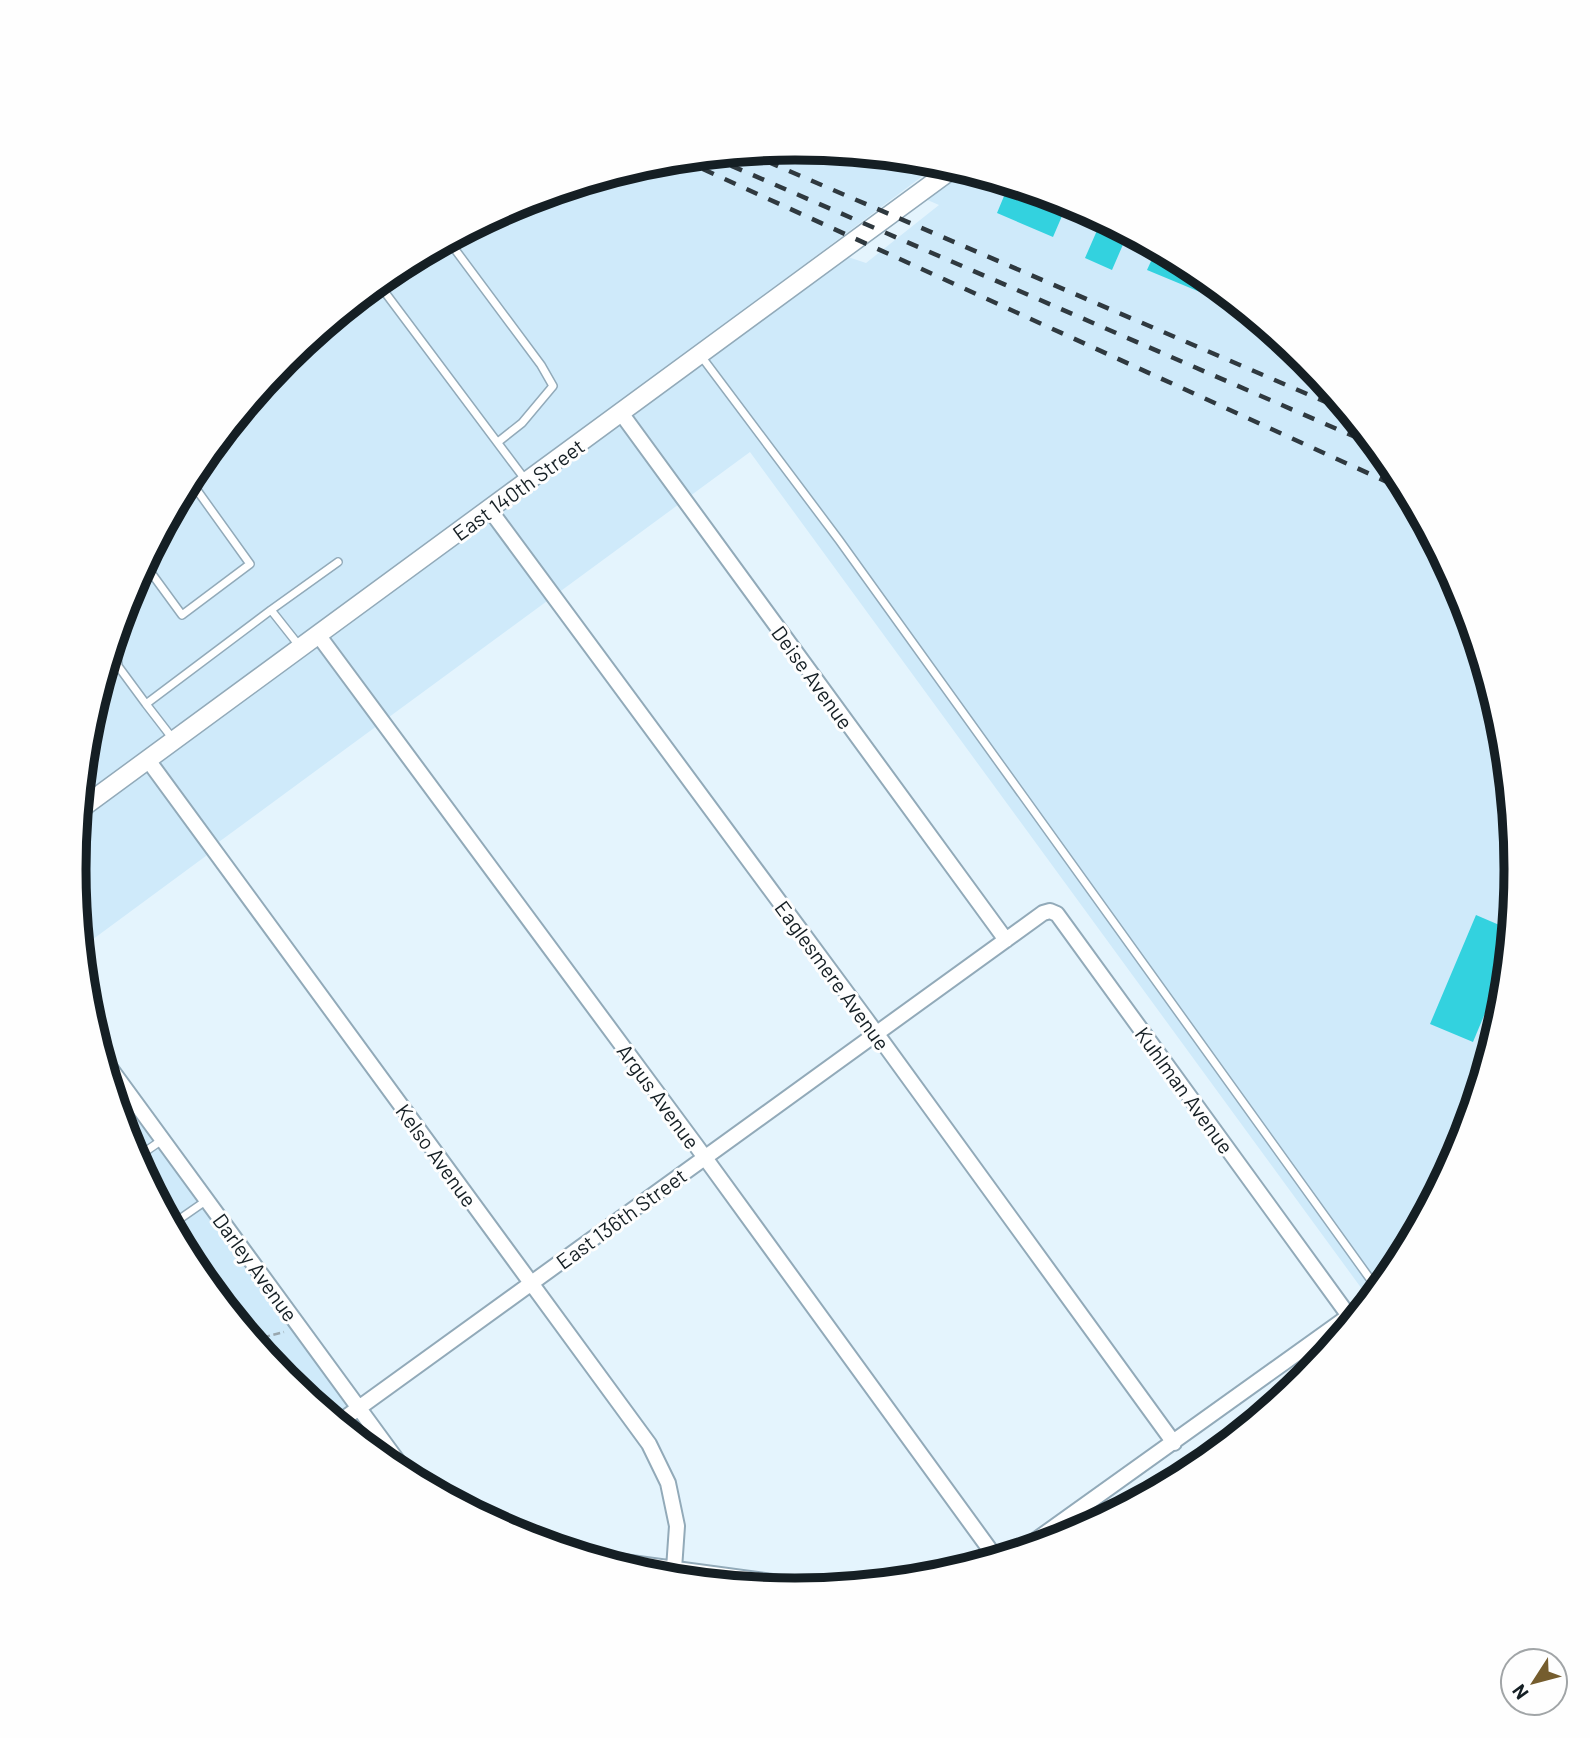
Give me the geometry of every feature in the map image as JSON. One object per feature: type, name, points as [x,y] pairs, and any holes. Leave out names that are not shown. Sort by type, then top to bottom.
[{"type":"street","name":"East 140th Street","points":[[89,803],[943,176]]},
{"type":"street","name":"Deise Avenue","points":[[621,413],[1006,940]]},
{"type":"street","name":"Eaglesmere Avenue","points":[[490,510],[1174,1443]]},
{"type":"street","name":"Argus Avenue","points":[[319,636],[991,1551]]},
{"type":"street","name":"Kelso Avenue","points":[[148,760],[654,1454],[668,1483],[677,1526],[674,1568]]},
{"type":"street","name":"Kuhlman Avenue","points":[[1006,940],[1043,913],[1050,911],[1057,914],[1347,1314]]},
{"type":"street","name":"East 136th Street","points":[[346,1418],[1006,940]]},
{"type":"street","name":"Darley Avenue","points":[[117,1078],[391,1452]]},
{"type":"street","name":"Kuhlman Avenue","points":[[1174,1443],[1340,1322]]},
{"type":"street","points":[[1050,1530],[1174,1443]]},
{"type":"lane","points":[[454,248],[541,365],[553,386],[522,423],[498,442]]},
{"type":"lane","points":[[384,291],[528,482]]},
{"type":"lane","points":[[700,355],[839,540],[1372,1281]]},
{"type":"lane","points":[[151,573],[181,615],[250,564],[196,489]]},
{"type":"lane","points":[[146,704],[338,562]]},
{"type":"lane","points":[[271,610],[301,649]]},
{"type":"lane","points":[[117,660],[118,666],[174,740]]},
{"type":"lane","points":[[126,1104],[133,1099]]},
{"type":"lane","points":[[145,1151],[162,1139]]},
{"type":"lane","points":[[179,1220],[207,1200]]},
{"type":"path","points":[[262,1338],[284,1332]]},
{"type":"shaded area","points":[[795,160],[841,161],[928,172],[89,800],[99,731],[123,641],[159,555],[181,514],[232,437],[262,401],[293,367],[363,306],[401,279],[481,233],[567,197],[657,173],[749,161]]},
{"type":"shaded area","points":[[943,175],[1023,197],[1109,233],[1189,279],[1227,306],[1297,367],[1358,437],[1409,514],[1450,598],[1480,685],[1498,776],[1504,869],[1498,962],[1480,1053],[1450,1140],[1409,1224],[1364,1292],[750,452],[212,847],[214,850],[90,942],[86,869],[89,803],[839,254],[866,263],[939,205],[916,195]]},
{"type":"shaded area","points":[[117,1078],[359,1408],[346,1418],[327,1402],[293,1371],[232,1301],[205,1263],[159,1183]]},
{"type":"building","points":[[1006,192],[1063,213],[1053,237],[997,213]]},
{"type":"building","points":[[1098,228],[1124,241],[1112,270],[1085,258]]},
{"type":"building","points":[[1153,257],[1202,288],[1200,292],[1147,270]]},
{"type":"building","points":[[1476,915],[1502,926],[1493,994],[1473,1042],[1430,1024]]},
{"type":"railway","points":[[765,161],[1331,404]]},
{"type":"railway","points":[[726,163],[1359,439]]},
{"type":"railway","points":[[698,167],[1390,483]]}]
